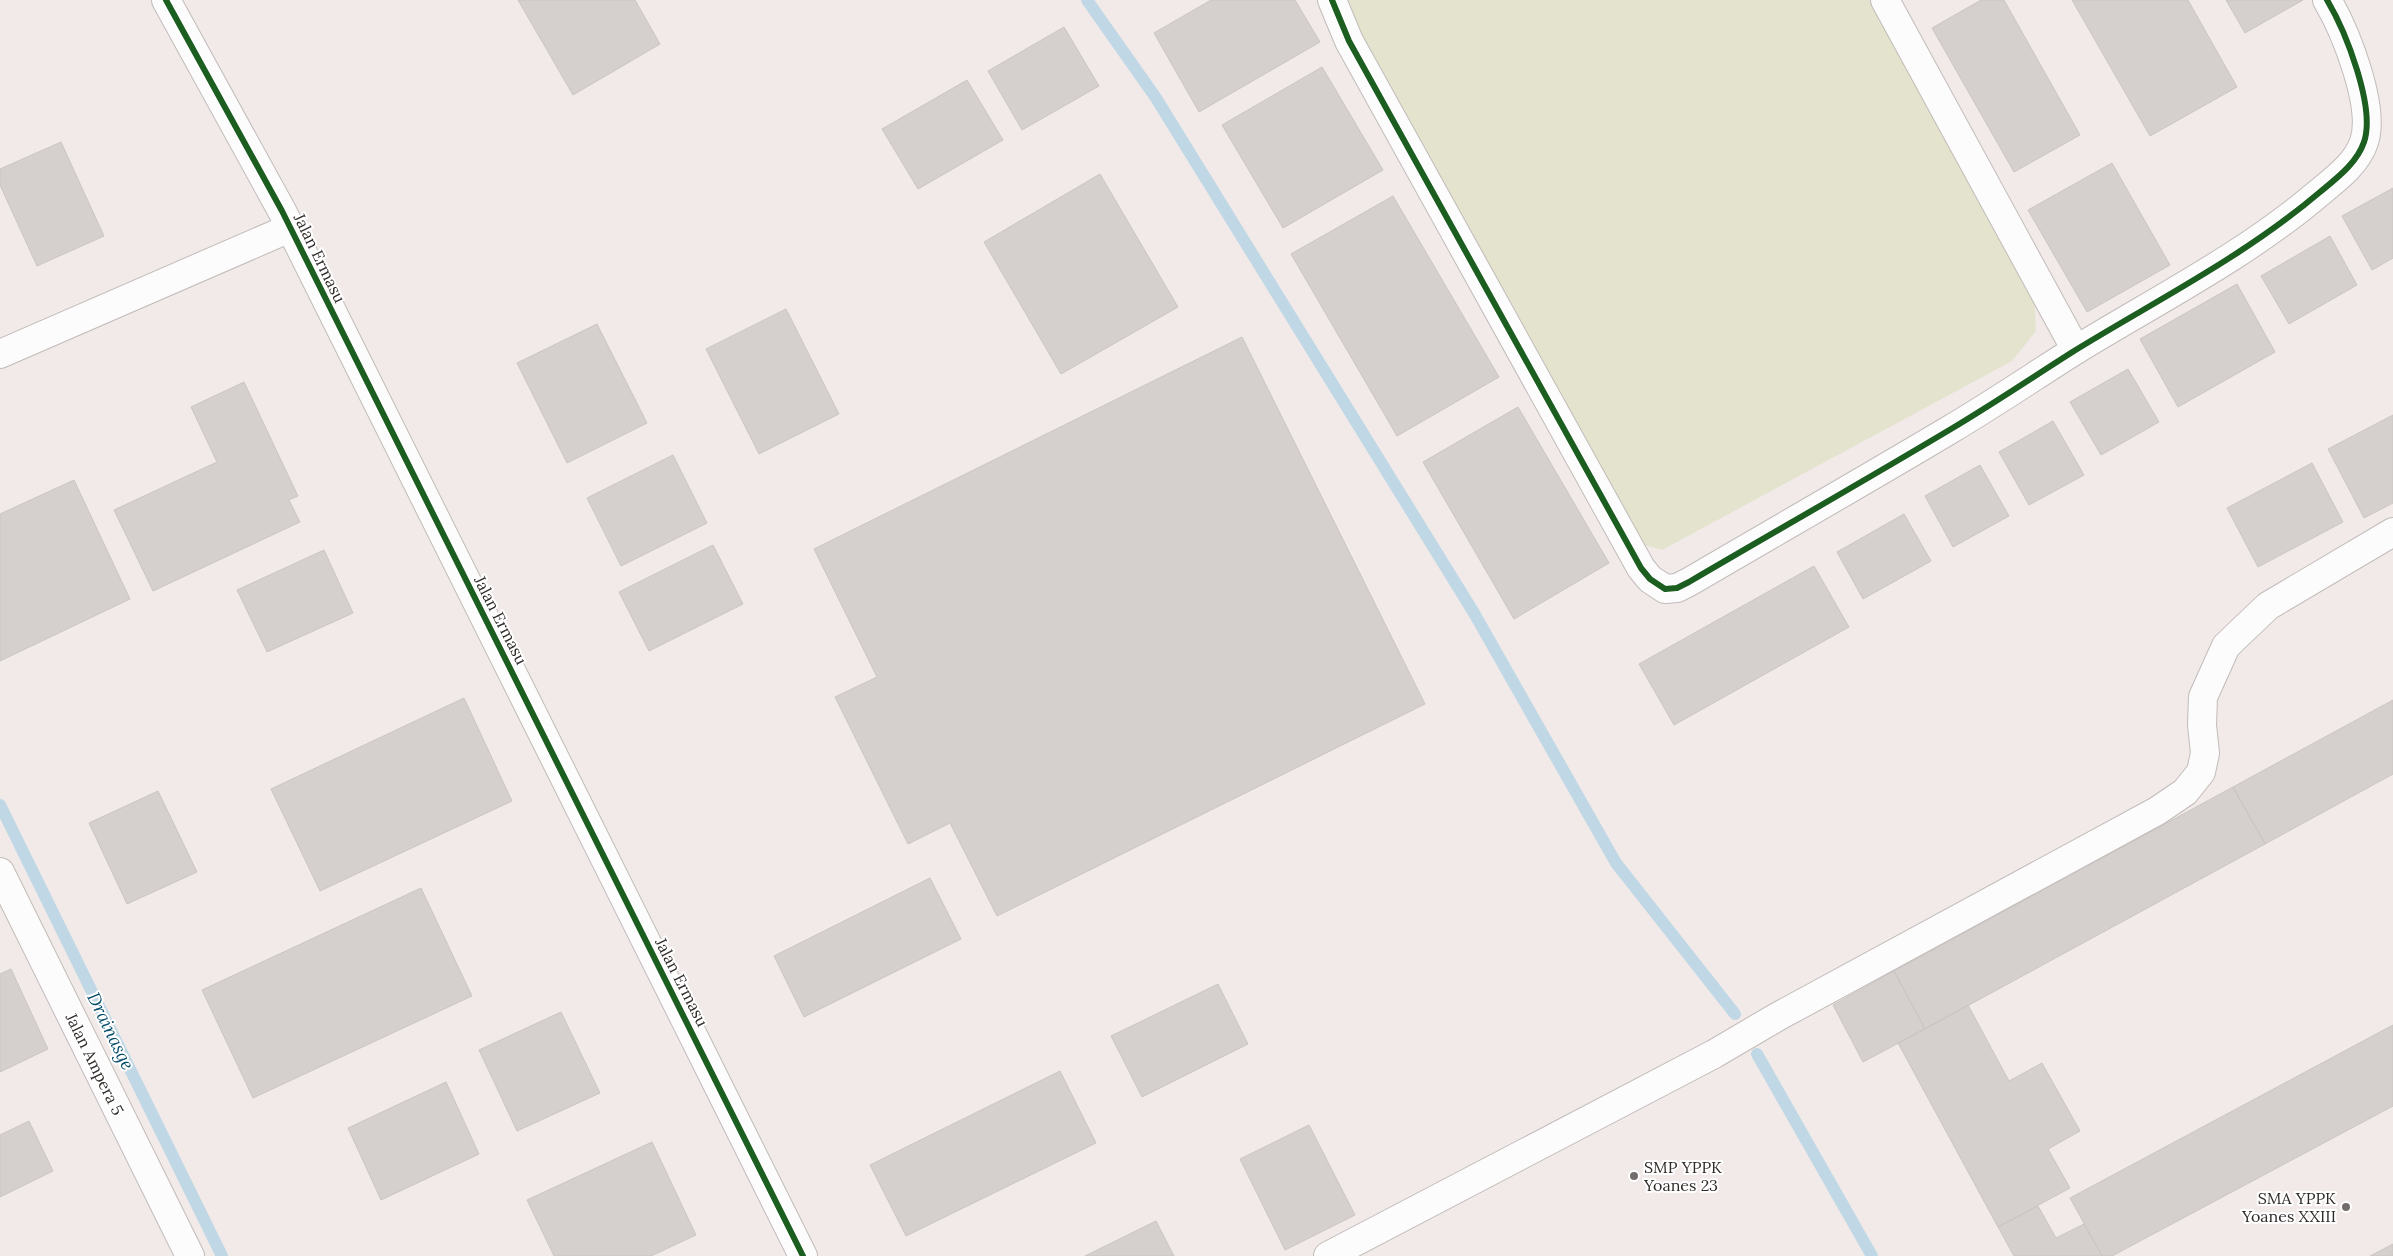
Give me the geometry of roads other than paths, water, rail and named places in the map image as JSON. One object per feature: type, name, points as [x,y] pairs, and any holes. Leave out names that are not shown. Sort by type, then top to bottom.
[{"type":"street","name":"Jalan Ermasu","points":[[166,0],[290,228],[803,1256]]},
{"type":"street","points":[[1332,0],[1349,41],[1641,568],[1650,579],[1665,589],[1677,588],[1689,582],[1953,427],[2076,350],[2205,275],[2291,217],[2339,176],[2356,158],[2365,141],[2367,118],[2357,68],[2327,0]]},
{"type":"street","points":[[1885,0],[2076,350]]},
{"type":"street","points":[[0,354],[290,228]]},
{"type":"street","points":[[1328,1256],[1714,1054],[1794,1008],[2157,811],[2185,792],[2201,772],[2205,753],[2202,698],[2226,646],[2268,606],[2393,532]]},
{"type":"street","name":"Jalan Ampera 5","points":[[0,872],[190,1256]]},
{"type":"waterway","points":[[1087,0],[1156,98],[1474,613],[1616,863],[1735,1014]]},
{"type":"waterway","name":"Drainasge","points":[[0,805],[222,1256]]},
{"type":"waterway","points":[[1757,1054],[1872,1256]]},
{"type":"place","name":"SMP YPPK Yoanes 23","points":[[1634,1176]]},
{"type":"place","name":"SMA YPPK Yoanes XXIII","points":[[2346,1207]]}]
